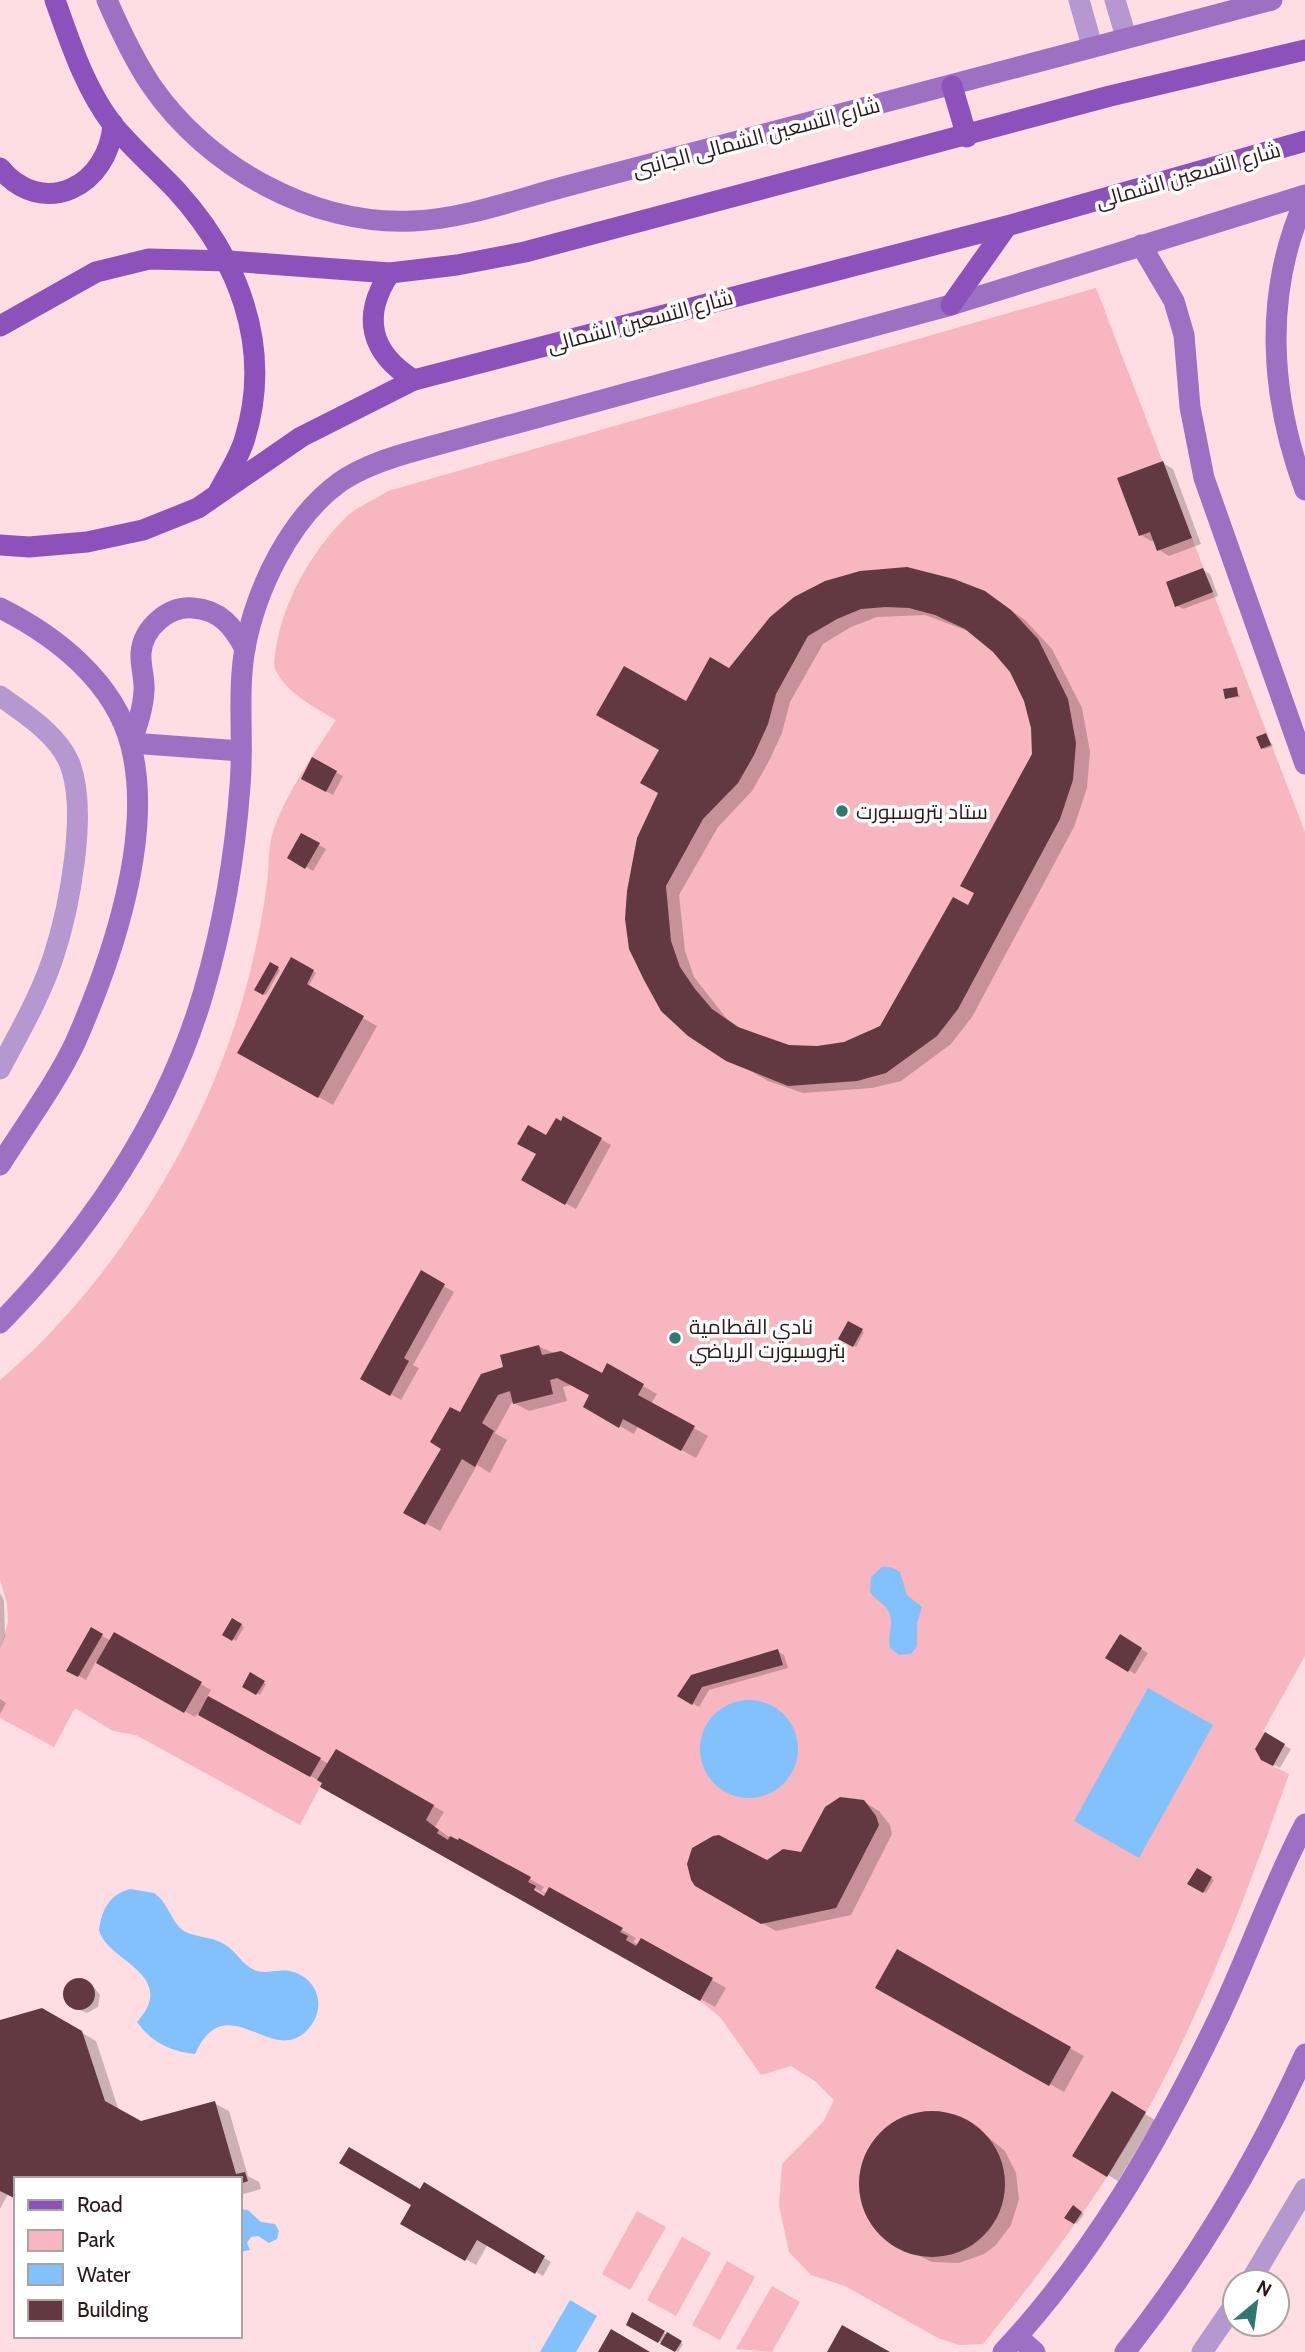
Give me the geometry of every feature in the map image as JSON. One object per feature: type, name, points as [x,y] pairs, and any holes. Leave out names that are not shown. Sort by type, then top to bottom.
[{"type":"main road","points":[[55,0],[79,62],[113,124],[176,191],[229,261],[249,312],[253,402],[245,440],[217,496]]},
{"type":"main road","points":[[0,326],[96,272],[149,260],[229,261],[390,273],[457,265],[525,252],[967,137],[1110,96],[1305,50]]},
{"type":"main road","points":[[952,86],[967,137]]},
{"type":"main road","points":[[0,168],[15,182],[30,190],[65,191],[89,179],[106,159],[113,124]]},
{"type":"main road","name":"شارع التسعين الشمالى","points":[[0,545],[52,545],[143,530],[198,508],[301,436],[414,380],[1007,226],[1305,141]]},
{"type":"main road","points":[[951,305],[1007,226]]},
{"type":"main road","points":[[390,273],[378,290],[373,311],[374,333],[382,352],[396,369],[414,380]]},
{"type":"street","name":"شارع التسعين الشمالى الجانبى","points":[[107,0],[126,43],[152,86],[185,125],[243,171],[289,196],[346,216],[381,221],[415,221],[488,206],[1272,0]]},
{"type":"street","points":[[1079,0],[1092,46]]},
{"type":"street","points":[[1115,0],[1126,37]]},
{"type":"street","points":[[0,1324],[78,1235],[117,1180],[150,1121],[179,1059],[203,996],[220,930],[233,857],[245,649],[256,607],[277,561],[305,516],[341,481],[383,460],[951,305],[1141,245],[1305,198]]},
{"type":"street","points":[[1305,198],[1284,256],[1276,335],[1282,414],[1305,490]]},
{"type":"street","points":[[1141,245],[1174,301],[1184,335],[1190,407],[1204,478],[1305,764]]},
{"type":"street","points":[[131,743],[144,688],[141,653],[146,636],[157,621],[172,611],[189,607],[207,609],[223,618],[245,649]]},
{"type":"street","points":[[0,608],[35,626],[71,653],[108,695],[131,743],[139,802],[123,905],[102,973],[74,1045],[0,1165]]},
{"type":"street","points":[[0,696],[49,735],[68,760],[75,782],[79,826],[54,956],[35,1002],[0,1069]]},
{"type":"street","points":[[131,743],[241,751]]},
{"type":"street","points":[[1035,2352],[1010,2344],[1104,2221],[1158,2133],[1217,2021],[1273,1889],[1305,1824]]},
{"type":"street","points":[[1125,2352],[1171,2290],[1243,2176],[1305,2054]]},
{"type":"street","points":[[1258,2268],[1305,2189]]},
{"type":"street","points":[[1202,2352],[1221,2324]]},
{"type":"green space","name":"نادي القطامية بتروسبورت الرياضي","points":[[1096,288],[1305,832],[1305,1656],[1263,1731],[1285,1744],[1273,1766],[1289,1774],[1232,1927],[1201,2002],[1166,2075],[1127,2146],[1034,2280],[983,2344],[959,2345],[938,2338],[845,2286],[811,2275],[789,2252],[779,2206],[782,2164],[823,2122],[834,2100],[816,2082],[791,2066],[761,2075],[720,2017],[700,2001],[320,1787],[300,1825],[136,1735],[113,1731],[75,1708],[54,1747],[0,1718],[0,1651],[8,1622],[7,1604],[0,1579],[0,1380],[79,1302],[114,1256],[177,1158],[225,1054],[257,943],[272,835],[292,791],[336,720],[301,699],[286,686],[275,669],[276,648],[285,613],[300,579],[309,563],[343,520],[388,491]]},
{"type":"green space","points":[[637,2211],[666,2227],[630,2290],[602,2274]]},
{"type":"green space","points":[[682,2237],[711,2253],[676,2316],[647,2300]]},
{"type":"green space","points":[[727,2261],[755,2277],[720,2340],[692,2325]]},
{"type":"green space","points":[[772,2286],[800,2302],[772,2352],[736,2349]]},
{"type":"water","points":[[882,1567],[891,1567],[900,1572],[907,1595],[922,1607],[917,1623],[917,1646],[911,1654],[899,1655],[890,1648],[890,1614],[870,1592],[871,1577]]},
{"type":"water","points":[[1148,1688],[1213,1725],[1139,1858],[1074,1821]]},
{"type":"water","points":[[749,1700],[768,1704],[784,1714],[794,1730],[798,1749],[794,1768],[784,1784],[768,1794],[749,1798],[730,1794],[714,1784],[704,1768],[700,1749],[704,1730],[714,1714],[730,1704]]},
{"type":"water","points":[[130,1889],[154,1893],[184,1931],[224,1944],[252,1969],[261,1972],[289,1971],[305,1978],[316,1991],[318,1999],[312,2024],[298,2037],[283,2040],[237,2026],[222,2026],[208,2034],[195,2054],[178,2051],[155,2041],[137,2022],[148,2006],[150,1992],[146,1980],[104,1941],[99,1930],[108,1904],[117,1895]]},
{"type":"water","points":[[242,2209],[248,2210],[261,2222],[275,2224],[279,2231],[277,2239],[269,2243],[258,2236],[251,2237],[247,2243],[250,2250],[242,2252]]},
{"type":"water","points":[[570,2300],[597,2316],[576,2352],[540,2352]]},
{"type":"building","points":[[1163,461],[1192,538],[1157,551],[1150,532],[1139,536],[1117,478]]},
{"type":"building","points":[[907,567],[954,579],[985,591],[1011,610],[1038,639],[1068,699],[1076,743],[1073,780],[1060,819],[958,1009],[937,1036],[886,1073],[857,1081],[788,1086],[726,1061],[688,1036],[661,1011],[644,980],[629,949],[625,919],[627,891],[637,838],[658,793],[640,783],[659,750],[596,715],[624,666],[686,701],[710,657],[729,668],[770,617],[794,597],[825,581],[860,571]],"holes":[[[909,608],[935,615],[965,629],[993,652],[1010,672],[1024,701],[1031,728],[1032,754],[960,886],[974,893],[968,905],[953,897],[880,1026],[844,1042],[817,1046],[789,1045],[738,1027],[712,1009],[695,989],[680,967],[671,941],[666,886],[703,819],[738,783],[754,755],[768,724],[776,694],[808,636],[861,609]]]},
{"type":"building","points":[[1203,568],[1213,592],[1175,607],[1166,582]]},
{"type":"building","points":[[1237,687],[1238,696],[1225,699],[1223,689]]},
{"type":"building","points":[[1266,733],[1271,745],[1261,749],[1256,737]]},
{"type":"building","points":[[312,757],[337,771],[326,792],[301,779]]},
{"type":"building","points":[[301,833],[320,843],[305,869],[287,858]]},
{"type":"building","points":[[291,957],[314,970],[307,984],[364,1016],[318,1098],[237,1053]]},
{"type":"building","points":[[270,962],[279,967],[263,995],[254,990]]},
{"type":"building","points":[[563,1116],[602,1138],[565,1205],[521,1180],[536,1154],[517,1144],[528,1125],[546,1135],[556,1118],[561,1121]]},
{"type":"building","points":[[421,1270],[445,1284],[404,1358],[409,1361],[390,1396],[360,1379]]},
{"type":"building","points":[[848,1321],[863,1329],[853,1347],[838,1339]]},
{"type":"building","points":[[539,1345],[542,1355],[561,1351],[602,1373],[607,1363],[644,1384],[638,1395],[695,1426],[681,1451],[623,1419],[619,1428],[583,1407],[589,1395],[557,1378],[550,1380],[553,1394],[513,1404],[510,1391],[498,1395],[482,1423],[494,1431],[475,1467],[462,1459],[425,1525],[403,1513],[441,1449],[430,1442],[450,1407],[460,1412],[481,1374],[503,1367],[500,1355]]},
{"type":"building","points":[[232,1618],[242,1624],[232,1641],[222,1635]]},
{"type":"building","points":[[91,1627],[103,1634],[78,1677],[66,1671]]},
{"type":"building","points":[[114,1632],[202,1682],[184,1713],[96,1663]]},
{"type":"building","points":[[1120,1634],[1142,1648],[1128,1672],[1105,1658]]},
{"type":"building","points":[[778,1649],[783,1665],[702,1687],[692,1705],[677,1696],[691,1675]]},
{"type":"building","points":[[250,1672],[265,1681],[256,1695],[242,1687]]},
{"type":"building","points":[[208,1696],[321,1758],[310,1777],[198,1715]]},
{"type":"building","points":[[1265,1732],[1285,1744],[1273,1766],[1261,1760],[1255,1749]]},
{"type":"building","points":[[336,1749],[434,1805],[426,1820],[439,1830],[437,1833],[448,1840],[450,1836],[458,1840],[459,1838],[531,1877],[528,1882],[536,1886],[534,1890],[544,1896],[549,1887],[623,1928],[620,1932],[628,1936],[626,1940],[636,1946],[641,1938],[713,1978],[700,2001],[320,1787],[322,1783],[317,1780]]},
{"type":"building","points":[[840,1797],[864,1800],[879,1825],[836,1908],[761,1924],[695,1886],[691,1880],[687,1864],[692,1848],[713,1836],[719,1835],[767,1860],[783,1849],[801,1852],[825,1807]]},
{"type":"building","points":[[1197,1868],[1212,1877],[1203,1893],[1187,1884]]},
{"type":"building","points":[[897,1949],[1071,2047],[1049,2086],[875,1988]]},
{"type":"building","points":[[79,1978],[90,1983],[95,1994],[90,2005],[79,2010],[68,2005],[63,1994],[68,1983]]},
{"type":"building","points":[[42,2008],[82,2031],[105,2101],[141,2121],[215,2101],[236,2174],[245,2172],[248,2181],[242,2183],[242,2177],[14,2177],[14,2198],[0,2191],[0,2020]]},
{"type":"building","points":[[1112,2091],[1146,2112],[1107,2177],[1072,2156]]},
{"type":"building","points":[[932,2111],[960,2117],[984,2132],[999,2156],[1005,2184],[999,2212],[984,2236],[960,2251],[932,2257],[904,2251],[880,2236],[865,2212],[859,2184],[865,2156],[880,2132],[904,2117]]},
{"type":"building","points":[[349,2147],[420,2189],[424,2182],[545,2256],[535,2274],[477,2240],[465,2261],[400,2224],[411,2205],[339,2163]]},
{"type":"building","points":[[1073,2205],[1082,2212],[1074,2224],[1064,2218]]},
{"type":"building","points":[[632,2312],[665,2331],[658,2343],[626,2325]]},
{"type":"building","points":[[842,2325],[890,2352],[827,2352]]},
{"type":"building","points":[[611,2329],[650,2352],[598,2352]]},
{"type":"building","points":[[667,2332],[682,2341],[675,2352],[660,2344]]},
{"type":"place","name":"ستاد بتروسبورت","points":[[842,811]]},
{"type":"place","name":"نادي القطامية بتروسبورت الرياضي","points":[[675,1338]]}]
